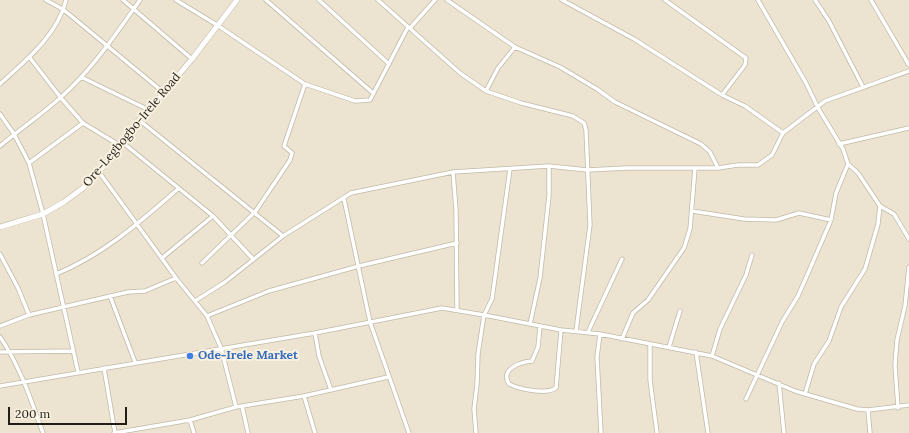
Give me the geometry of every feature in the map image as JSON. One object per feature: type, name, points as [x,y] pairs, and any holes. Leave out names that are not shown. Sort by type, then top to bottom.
[{"type":"main road","name":"Ore-Legbogbo-Irele Road","points":[[0,227],[42,214],[78,192],[99,172],[139,120],[192,59],[237,0]]},
{"type":"street","points":[[46,0],[64,10],[163,92]]},
{"type":"street","points":[[0,84],[30,58],[49,35],[64,10],[66,0]]},
{"type":"street","points":[[124,0],[192,59]]},
{"type":"street","points":[[0,146],[60,98],[81,77],[107,47],[140,0]]},
{"type":"street","points":[[176,0],[217,25],[305,84],[360,102],[370,100],[409,28],[434,0]]},
{"type":"street","points":[[266,0],[373,93]]},
{"type":"street","points":[[319,0],[389,64]]},
{"type":"street","points":[[378,0],[460,73],[486,91],[521,103],[573,116],[582,120],[586,130],[590,226],[576,331]]},
{"type":"street","points":[[447,0],[515,47],[560,67],[597,89],[615,102],[692,138],[710,152],[718,168]]},
{"type":"street","points":[[562,0],[634,39],[722,95],[745,106],[783,133]]},
{"type":"street","points":[[665,0],[746,58],[745,65],[722,95]]},
{"type":"street","points":[[758,0],[806,83],[818,108],[845,153],[848,164],[858,173],[880,206],[894,214],[909,239]]},
{"type":"street","points":[[815,0],[829,21],[863,87]]},
{"type":"street","points":[[871,0],[909,65]]},
{"type":"street","points":[[486,91],[498,68],[515,47]]},
{"type":"street","points":[[30,58],[60,98],[83,122],[120,144],[213,216],[253,259]]},
{"type":"street","points":[[195,301],[225,282],[284,236],[350,194],[369,188],[453,172],[549,166],[587,170],[627,168],[718,168],[760,164],[772,155],[783,133],[818,108],[825,101],[909,71]]},
{"type":"street","points":[[81,77],[149,110]]},
{"type":"street","points":[[202,263],[255,212],[292,156],[290,150],[284,146],[305,84]]},
{"type":"street","points":[[0,114],[14,134],[29,163],[78,372]]},
{"type":"street","points":[[139,120],[284,236]]},
{"type":"street","points":[[29,163],[83,122]]},
{"type":"street","points":[[839,144],[909,128]]},
{"type":"street","points":[[746,399],[782,322],[798,296],[830,220],[836,193],[848,164]]},
{"type":"street","points":[[530,324],[540,278],[550,196],[549,166]]},
{"type":"street","points":[[622,338],[633,313],[648,300],[684,248],[690,229],[695,168]]},
{"type":"street","points":[[476,433],[474,409],[478,384],[478,354],[484,315],[492,299],[510,169]]},
{"type":"street","points":[[99,172],[176,278],[207,316],[221,348],[236,407]]},
{"type":"street","points":[[453,172],[457,243],[458,310]]},
{"type":"street","points":[[56,274],[77,265],[99,252],[137,225],[178,189]]},
{"type":"street","points":[[344,199],[370,322],[388,377],[409,433]]},
{"type":"street","points":[[805,394],[814,364],[829,341],[841,307],[865,269],[878,224],[880,206]]},
{"type":"street","points":[[692,211],[744,219],[776,220],[799,213],[830,220]]},
{"type":"street","points":[[162,258],[213,216]]},
{"type":"street","points":[[207,316],[269,291],[359,266],[457,243]]},
{"type":"street","points":[[0,254],[16,283],[29,315]]},
{"type":"street","points":[[712,356],[720,329],[746,276],[752,255]]},
{"type":"street","points":[[588,332],[622,258]]},
{"type":"street","points":[[898,408],[898,386],[895,365],[897,340],[906,306],[909,267]]},
{"type":"street","points":[[0,326],[29,315],[110,296],[145,291],[176,278]]},
{"type":"street","points":[[110,296],[135,362]]},
{"type":"street","points":[[0,386],[135,362],[315,333],[442,308],[561,330],[588,332],[650,345],[696,352],[712,356],[805,394],[835,404],[868,410],[898,408],[909,405]]},
{"type":"street","points":[[669,347],[680,311]]},
{"type":"street","points":[[540,326],[538,347],[532,361],[517,364],[507,372],[506,377],[509,384],[525,390],[551,391],[556,388],[561,330]]},
{"type":"street","points":[[315,333],[319,356],[331,390]]},
{"type":"street","points":[[600,334],[597,364],[601,433]]},
{"type":"street","points":[[0,337],[10,352],[24,382],[42,433]]},
{"type":"street","points":[[650,345],[650,380],[657,433]]},
{"type":"street","points":[[0,352],[73,351]]},
{"type":"street","points":[[696,352],[708,433]]},
{"type":"street","points":[[104,368],[115,433],[190,420],[236,407],[304,396],[388,377]]},
{"type":"street","points":[[779,383],[784,433]]},
{"type":"street","points":[[304,396],[316,433]]},
{"type":"street","points":[[242,406],[248,433]]},
{"type":"street","points":[[868,410],[870,433]]},
{"type":"street","points":[[190,420],[194,433]]},
{"type":"place","name":"Ode-Irele Market","points":[[190,356]]}]
